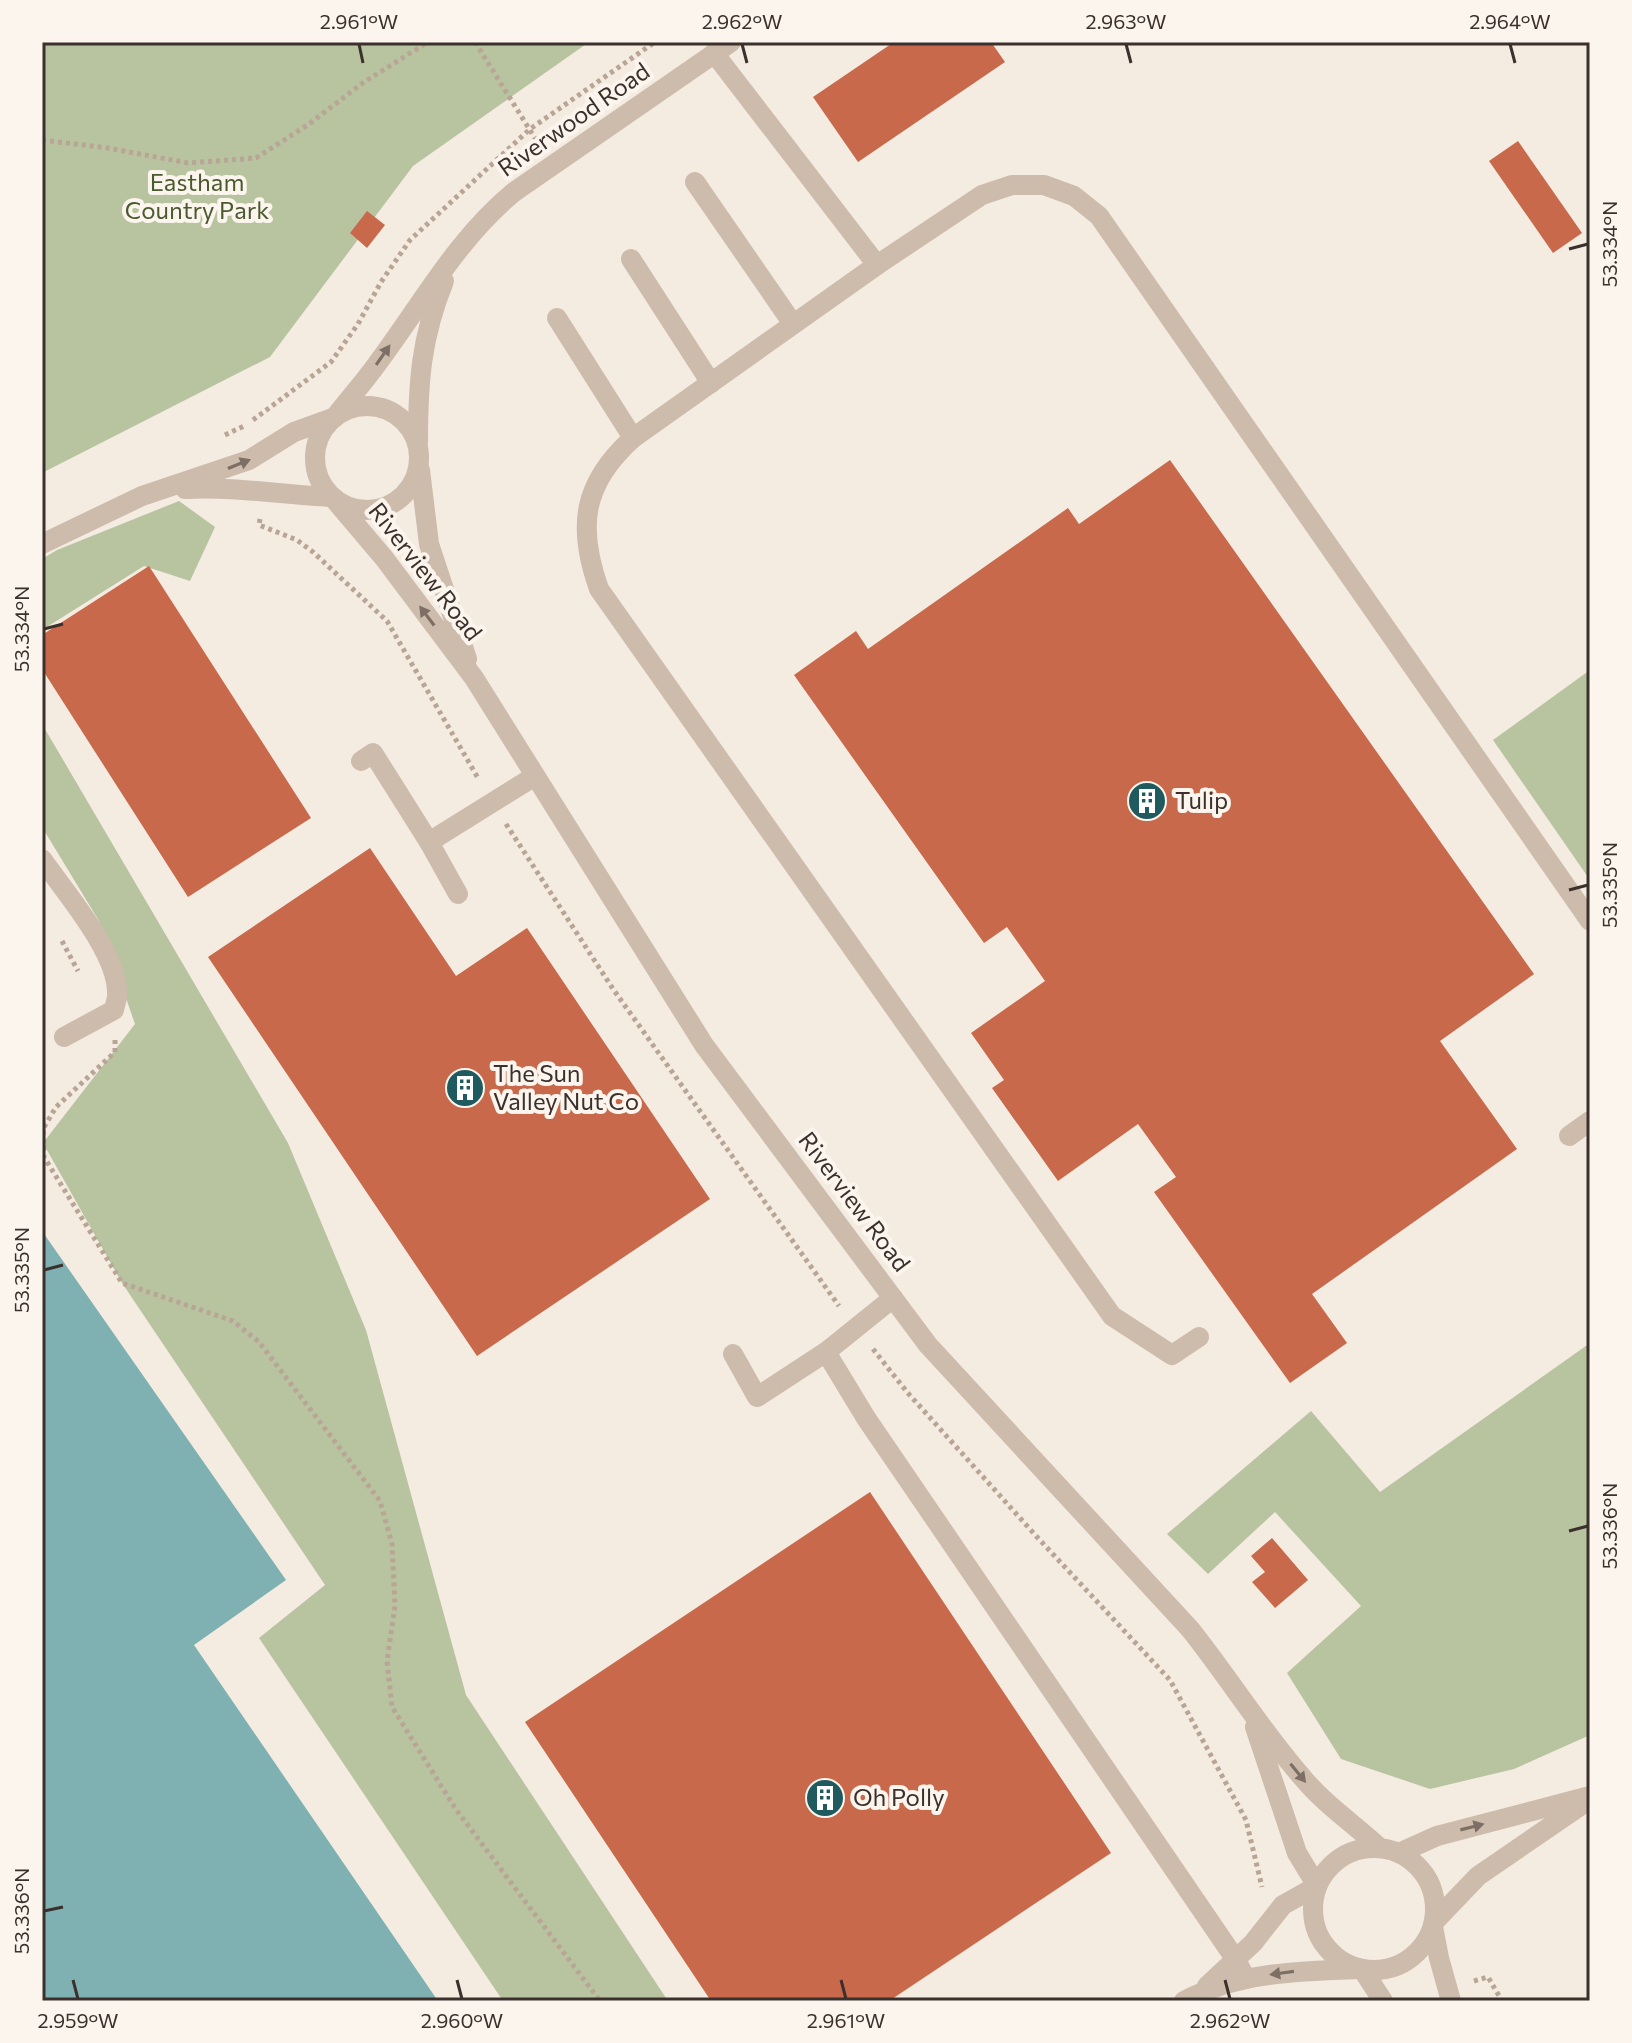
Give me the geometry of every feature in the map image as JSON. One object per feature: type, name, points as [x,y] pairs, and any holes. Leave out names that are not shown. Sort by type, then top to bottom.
[{"type":"street","name":"Riverwood Road","points":[[334,418],[378,363],[456,252],[492,211],[553,165],[723,48]]},
{"type":"street","points":[[723,48],[877,265]]},
{"type":"street","points":[[695,182],[793,324]]},
{"type":"street","points":[[1199,1337],[1172,1355],[1112,1316],[599,589],[587,556],[586,521],[594,488],[611,457],[793,324],[982,195],[1012,185],[1044,185],[1074,196],[1099,216],[1590,921]]},
{"type":"street","name":"Riverwood Road","points":[[419,455],[420,366],[437,300],[456,252]]},
{"type":"street","points":[[631,259],[711,383]]},
{"type":"street","points":[[557,318],[633,438]]},
{"type":"street","points":[[42,544],[142,496],[249,460],[294,432],[334,418],[350,408],[368,406],[385,409],[400,417],[411,430],[419,455],[415,479],[407,492],[394,503],[379,509],[348,507],[333,498],[321,483],[315,466],[315,448],[322,431],[334,418]]},
{"type":"street","name":"Riverview Road","points":[[419,455],[429,544],[474,678]]},
{"type":"street","points":[[165,490],[230,489],[333,498]]},
{"type":"street","name":"Riverview Road","points":[[333,498],[384,558],[474,678],[704,1045],[928,1345],[1190,1629],[1302,1778],[1324,1801],[1389,1850]]},
{"type":"street","points":[[361,761],[373,753],[458,894]]},
{"type":"street","points":[[429,842],[535,776]]},
{"type":"street","points":[[42,859],[105,949],[118,993],[114,1010],[64,1037]]},
{"type":"street","points":[[1569,1136],[1590,1121]]},
{"type":"street","points":[[733,1354],[757,1397],[826,1352],[893,1298]]},
{"type":"street","points":[[826,1352],[866,1418],[1246,1979]]},
{"type":"street","name":"Riverview Road","points":[[1250,1711],[1297,1853],[1317,1886]]},
{"type":"street","points":[[1193,1996],[1246,1979],[1297,1971],[1381,1970],[1398,1966],[1426,1943],[1434,1924],[1478,1876],[1590,1798]]},
{"type":"street","points":[[1383,2001],[1361,1969],[1340,1960],[1325,1946],[1316,1928],[1313,1907],[1317,1886],[1327,1869],[1341,1857],[1359,1849],[1389,1850],[1590,1798]]},
{"type":"street","points":[[1389,1850],[1416,1864],[1429,1880],[1435,1901],[1434,1924],[1439,1958],[1451,2001]]},
{"type":"street","points":[[1193,1996],[1253,1943],[1283,1905],[1317,1886]]},
{"type":"path","points":[[42,140],[188,163],[256,158],[309,124],[364,82],[428,42]]},
{"type":"path","points":[[475,42],[553,165]]},
{"type":"path","points":[[214,440],[247,425],[331,362]]},
{"type":"path","points":[[259,525],[297,540],[313,552],[387,621],[463,755]]},
{"type":"path","points":[[524,852],[638,1025],[824,1288]]},
{"type":"path","points":[[103,1016],[115,1039],[115,1052],[56,1107],[43,1129],[44,1157],[122,1283],[233,1321],[259,1342],[380,1501],[392,1544],[395,1606],[387,1661],[392,1707],[455,1808],[600,2001]]},
{"type":"path","points":[[887,1366],[1027,1526],[1170,1680],[1246,1820],[1261,1886]]},
{"type":"path","points":[[1488,1977],[1502,2001]]},
{"type":"green space","name":"Eastham Country Park","points":[[42,42],[589,42],[413,166],[270,357],[42,473]]},
{"type":"green space","points":[[179,501],[215,527],[190,581],[144,566],[42,630],[42,559],[57,550]]},
{"type":"green space","points":[[1590,670],[1590,880],[1493,740]]},
{"type":"green space","points":[[42,724],[288,1143],[366,1330],[466,1695],[668,2001],[503,2001],[259,1638],[325,1585],[122,1283],[43,1143],[135,1024],[99,921],[42,827]]},
{"type":"green space","points":[[1590,1343],[1590,1735],[1514,1769],[1430,1789],[1341,1759],[1287,1673],[1361,1606],[1275,1512],[1208,1574],[1167,1534],[1311,1411],[1380,1492]]},
{"type":"water","points":[[42,1231],[286,1580],[194,1645],[438,2001],[42,2001]]},
{"type":"building","points":[[894,42],[991,42],[1005,62],[858,162],[813,97]]},
{"type":"building","points":[[1518,141],[1582,233],[1553,253],[1489,161]]},
{"type":"building","points":[[367,211],[385,225],[367,248],[350,233]]},
{"type":"building","name":"Tulip","points":[[1170,460],[1534,974],[1440,1041],[1517,1149],[1312,1294],[1347,1343],[1290,1383],[1154,1192],[1176,1177],[1138,1124],[1058,1181],[992,1088],[1004,1080],[971,1033],[1045,981],[1007,927],[984,943],[794,675],[856,631],[868,649],[1068,508],[1079,524]]},
{"type":"building","points":[[149,566],[311,818],[188,897],[42,669],[42,635]]},
{"type":"building","name":"The Sun Valley Nut Co","points":[[370,848],[456,976],[527,928],[710,1199],[477,1356],[208,957]]},
{"type":"building","name":"Oh Polly","points":[[870,1492],[1111,1853],[889,2001],[711,2001],[525,1722]]},
{"type":"building","points":[[1272,1538],[1308,1580],[1275,1608],[1252,1582],[1265,1572],[1251,1556]]},
{"type":"place","name":"Tulip","points":[[1147,801]]},
{"type":"place","name":"The Sun Valley Nut Co","points":[[465,1088]]},
{"type":"place","name":"Oh Polly","points":[[825,1798]]}]
